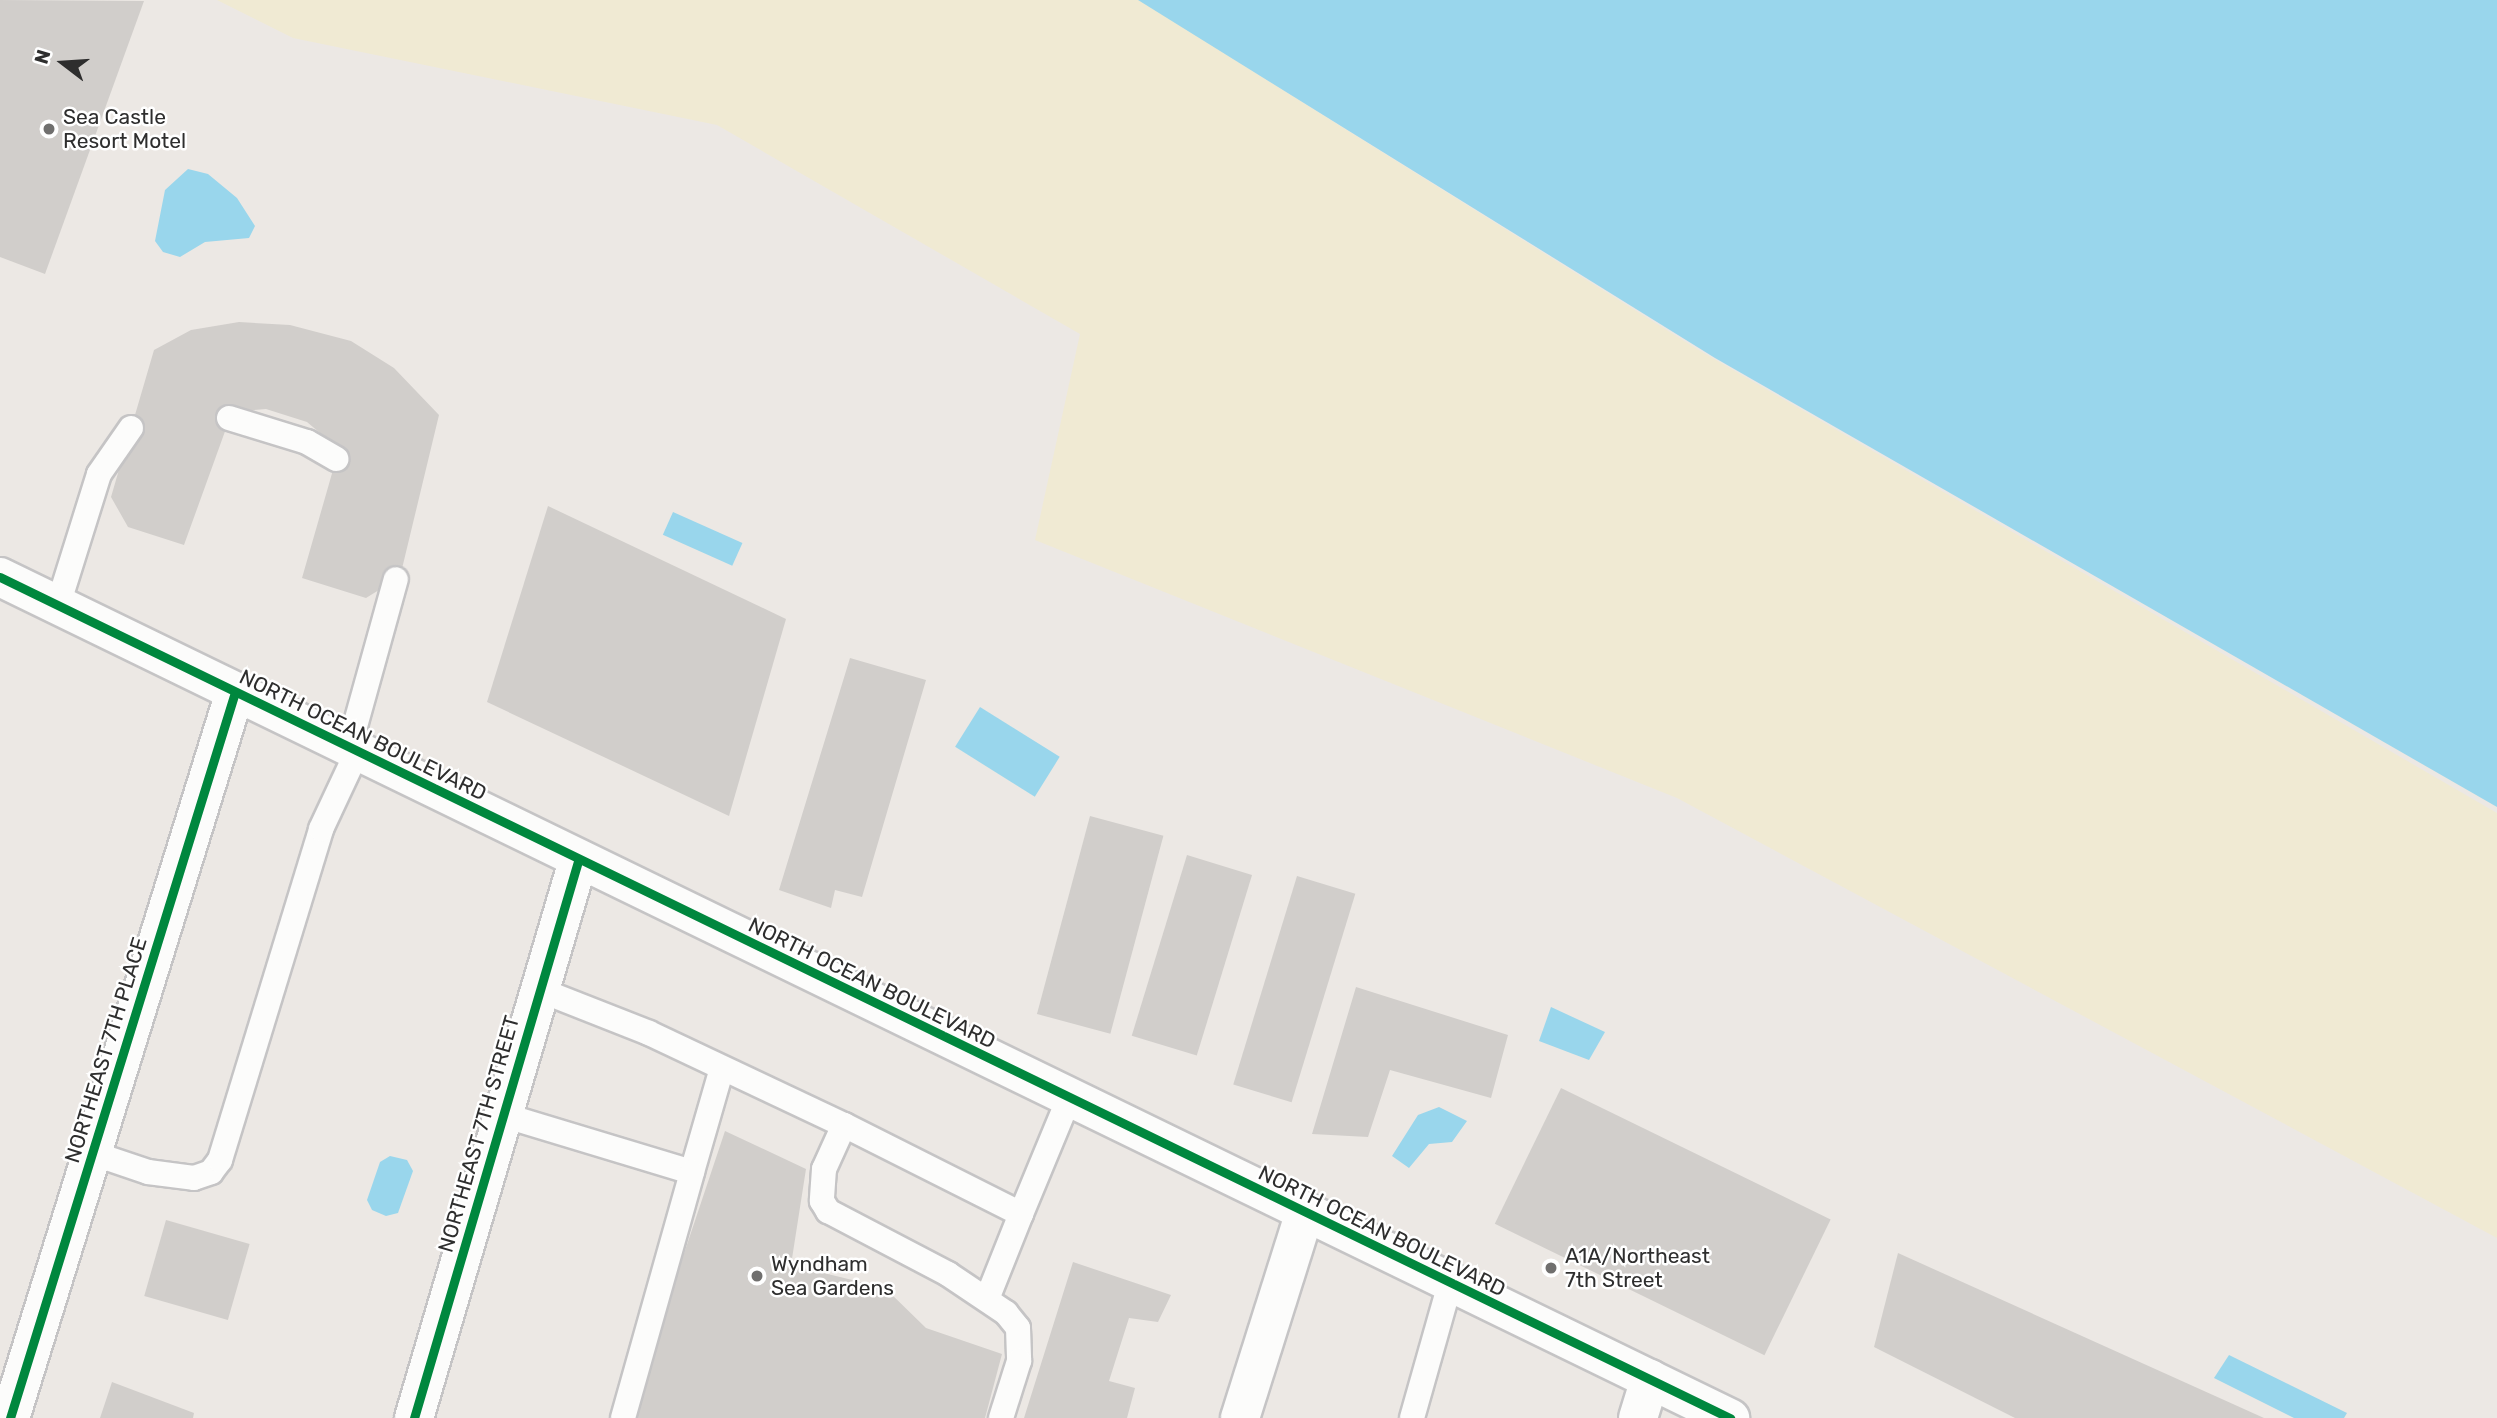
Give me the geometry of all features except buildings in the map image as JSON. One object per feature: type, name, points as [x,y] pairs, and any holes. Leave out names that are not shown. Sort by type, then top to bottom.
[{"type":"main road","name":"NORTH OCEAN BOULEVARD","points":[[0,577],[578,861],[1730,1418]]},
{"type":"main road","name":"NORTHEAST 7TH PLACE","points":[[10,1418],[235,692]]},
{"type":"main road","name":"NORTHEAST 7TH STREET","points":[[414,1418],[578,861]]},
{"type":"main road","points":[[1240,1418],[1305,1212]]},
{"type":"main road","points":[[1638,1418],[1650,1379]]},
{"type":"lane","points":[[229,418],[307,442],[337,459]]},
{"type":"lane","points":[[58,606],[99,474],[131,428]]},
{"type":"lane","points":[[92,1153],[148,1172],[194,1178],[211,1172],[220,1160],[321,829],[353,750],[396,579]]},
{"type":"lane","points":[[540,989],[722,1068],[844,1125],[1021,1214]]},
{"type":"lane","points":[[623,1418],[722,1068]]},
{"type":"lane","points":[[987,1299],[1069,1098]]},
{"type":"lane","points":[[503,1115],[692,1172]]},
{"type":"lane","points":[[844,1125],[824,1169],[822,1201],[828,1211],[987,1299],[1018,1328],[1021,1344],[1001,1418]]},
{"type":"lane","points":[[1412,1418],[1450,1284]]},
{"type":"sand","points":[[217,0],[1139,0],[1697,349],[2497,813],[2497,1238],[1677,798],[1035,540],[1080,334],[717,125],[293,38]]},
{"type":"water","points":[[1138,0],[2497,0],[2497,807],[1715,358]]},
{"type":"water","points":[[188,169],[208,174],[237,198],[255,226],[249,238],[205,242],[180,257],[163,252],[155,241],[165,190]]},
{"type":"water","points":[[673,512],[742,543],[732,566],[663,535]]},
{"type":"water","points":[[980,707],[1060,757],[1035,797],[955,747]]},
{"type":"water","points":[[1551,1007],[1605,1032],[1589,1060],[1539,1041]]},
{"type":"water","points":[[1439,1107],[1467,1121],[1452,1142],[1429,1144],[1409,1168],[1392,1156],[1418,1115]]},
{"type":"water","points":[[390,1156],[407,1160],[413,1171],[398,1213],[386,1216],[372,1210],[367,1200],[380,1162]]},
{"type":"water","points":[[2229,1355],[2347,1413],[2344,1418],[2294,1418],[2214,1378]]},
{"type":"cycle path","points":[[0,577],[1730,1418]]},
{"type":"cycle path","points":[[10,1418],[235,692]]},
{"type":"cycle path","points":[[414,1418],[578,861]]},
{"type":"place","name":"Sea Castle Resort Motel","points":[[49,129]]},
{"type":"place","name":"A1A/Northeast 7th Street","points":[[1551,1268]]},
{"type":"place","name":"Wyndham Sea Gardens","points":[[757,1276]]}]
